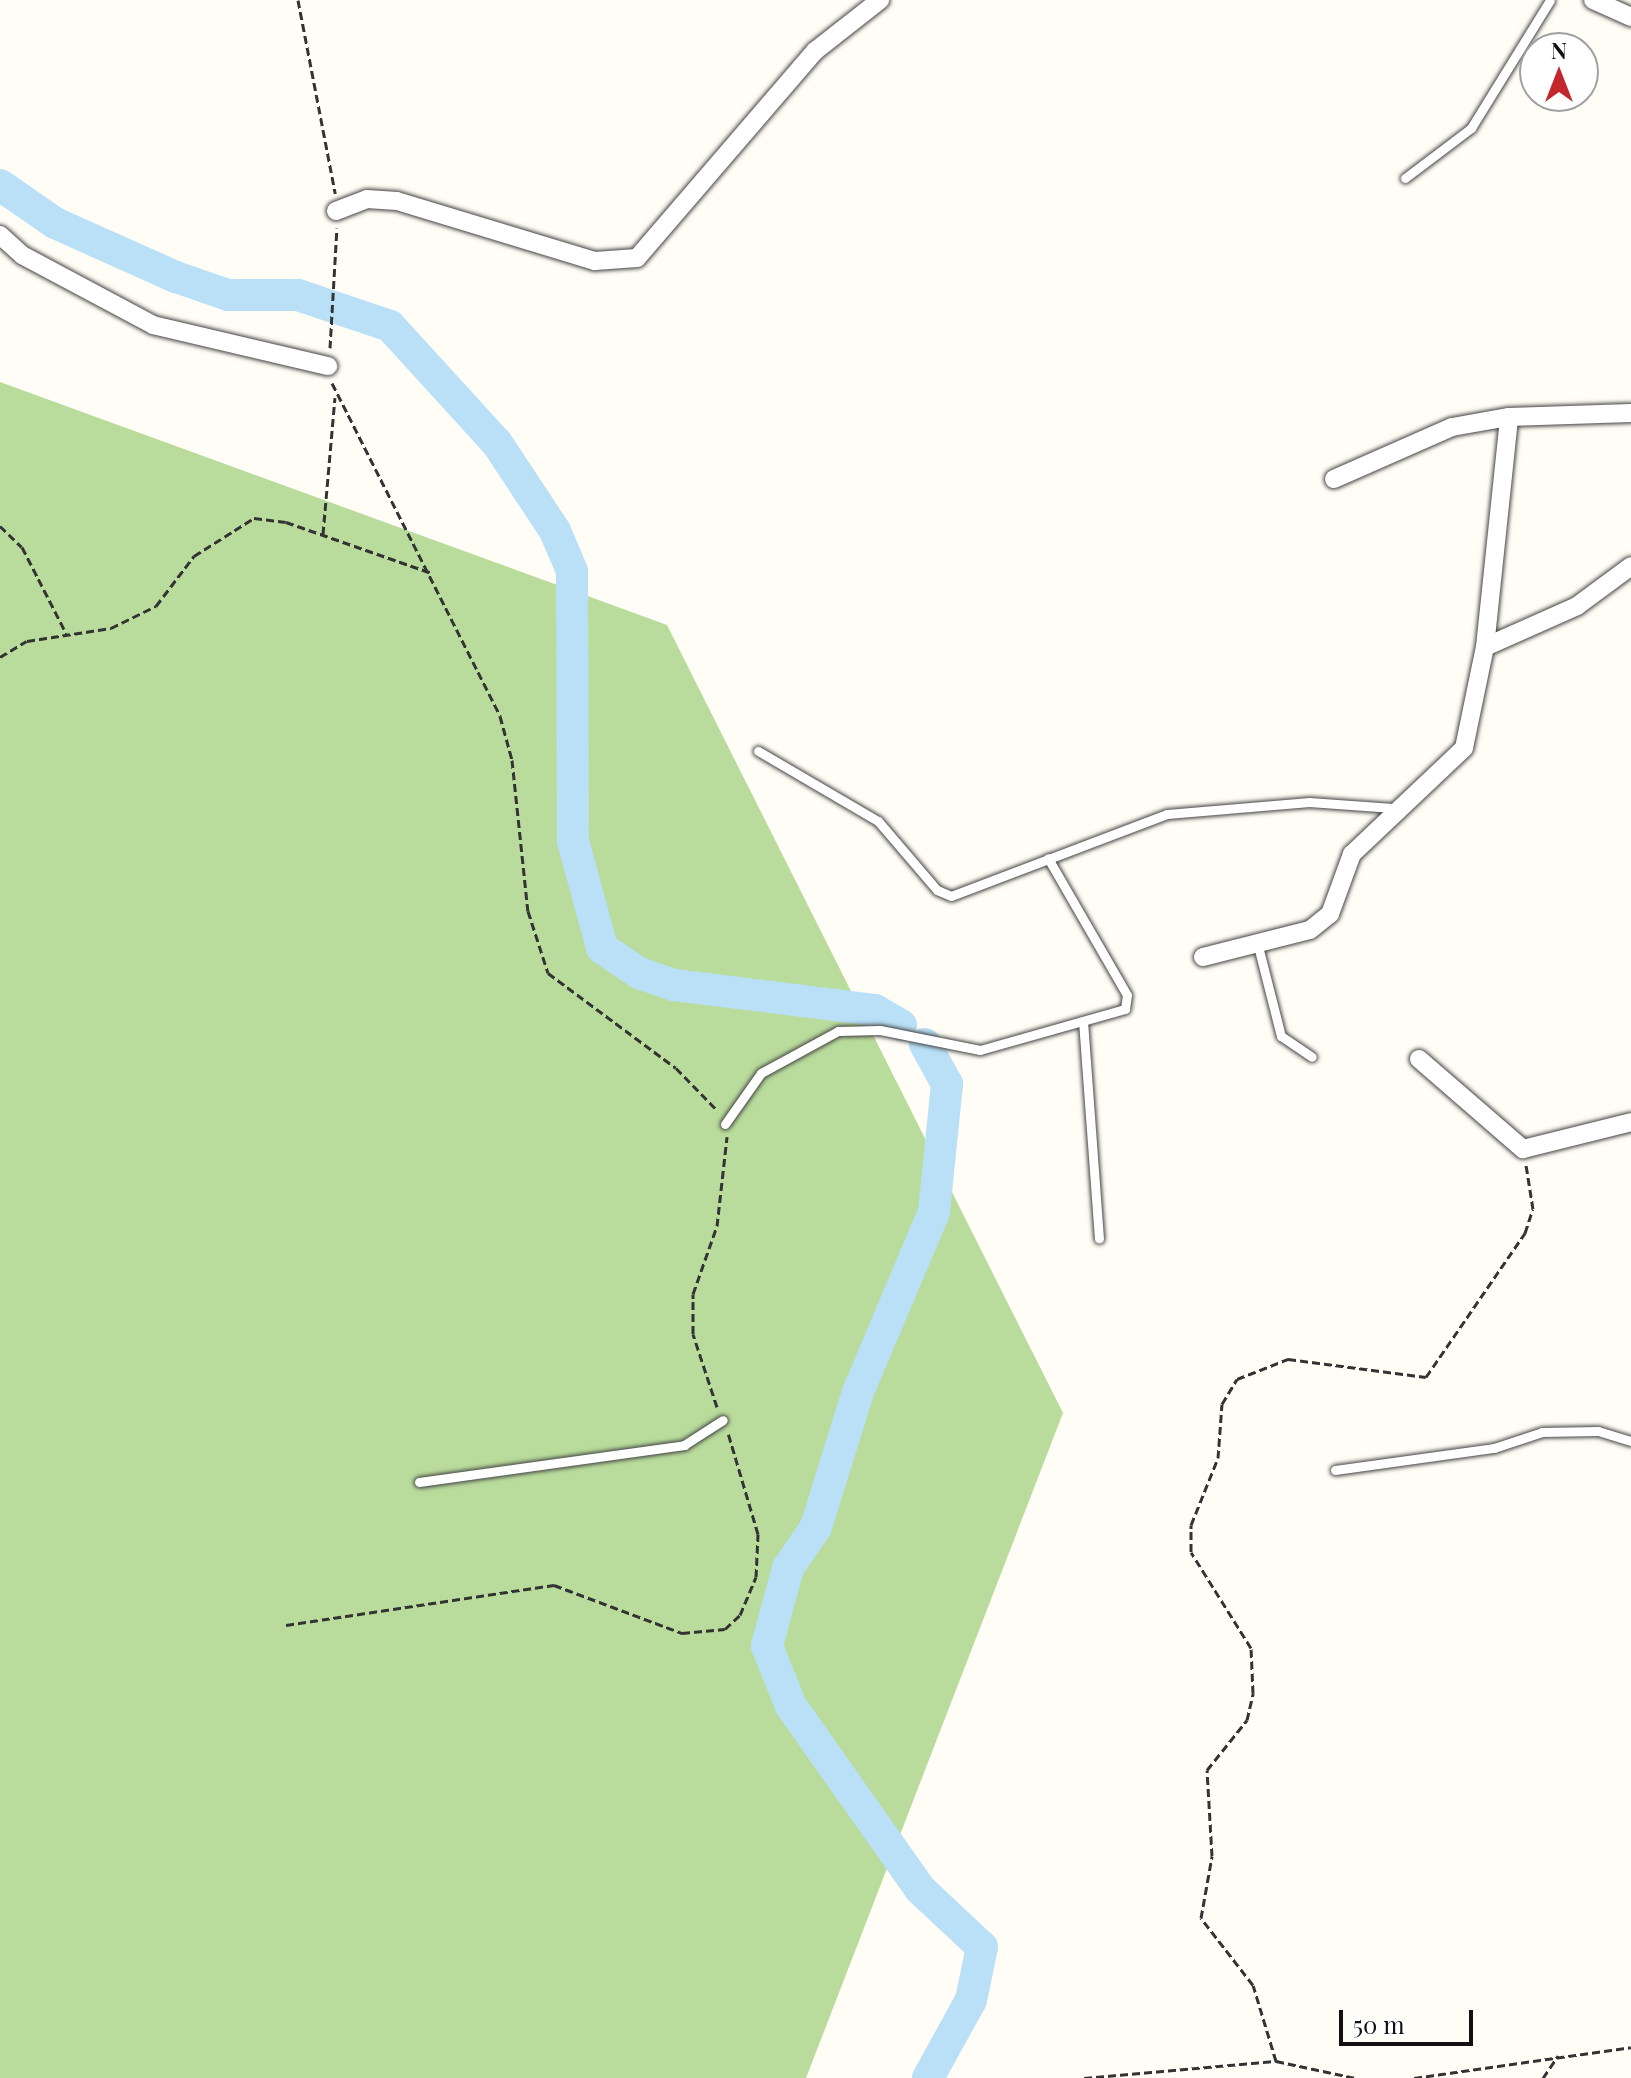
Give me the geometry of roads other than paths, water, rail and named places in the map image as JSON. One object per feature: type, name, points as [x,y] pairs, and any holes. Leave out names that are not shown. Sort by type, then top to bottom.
[{"type":"street","points":[[336,211],[367,199],[397,201],[595,261],[637,258],[815,51],[880,0]]},
{"type":"street","points":[[1593,0],[1631,17]]},
{"type":"street","points":[[0,235],[153,325],[328,366]]},
{"type":"street","points":[[1334,479],[1452,427],[1509,417],[1631,413]]},
{"type":"street","points":[[1203,957],[1287,941],[1330,914],[1352,854],[1393,808],[1464,748],[1485,647],[1509,417]]},
{"type":"street","points":[[1485,647],[1577,606],[1631,566]]},
{"type":"street","points":[[1419,1059],[1523,1149],[1631,1122]]},
{"type":"lane","points":[[1405,178],[1471,128],[1550,0]]},
{"type":"lane","points":[[758,751],[878,821],[937,890],[951,896],[1167,814],[1309,802],[1393,808]]},
{"type":"lane","points":[[725,1124],[761,1073],[838,1031],[880,1030],[980,1050],[1125,1009],[1129,1000],[1048,858]]},
{"type":"lane","points":[[1258,946],[1281,1036],[1312,1057]]},
{"type":"lane","points":[[1083,1021],[1099,1238]]},
{"type":"lane","points":[[419,1482],[684,1445],[723,1420]]},
{"type":"lane","points":[[1335,1470],[1494,1448],[1542,1432],[1598,1431],[1631,1441]]},
{"type":"waterway","points":[[0,185],[55,223],[176,277],[228,295],[298,295],[390,326],[497,443],[555,531],[572,571],[573,841],[602,948],[639,973],[674,985],[875,1010],[901,1025]]},
{"type":"waterway","points":[[925,1044],[947,1084],[934,1212],[858,1392],[816,1527],[788,1568],[767,1646],[791,1706],[920,1889],[982,1947],[971,2000],[928,2078]]}]
